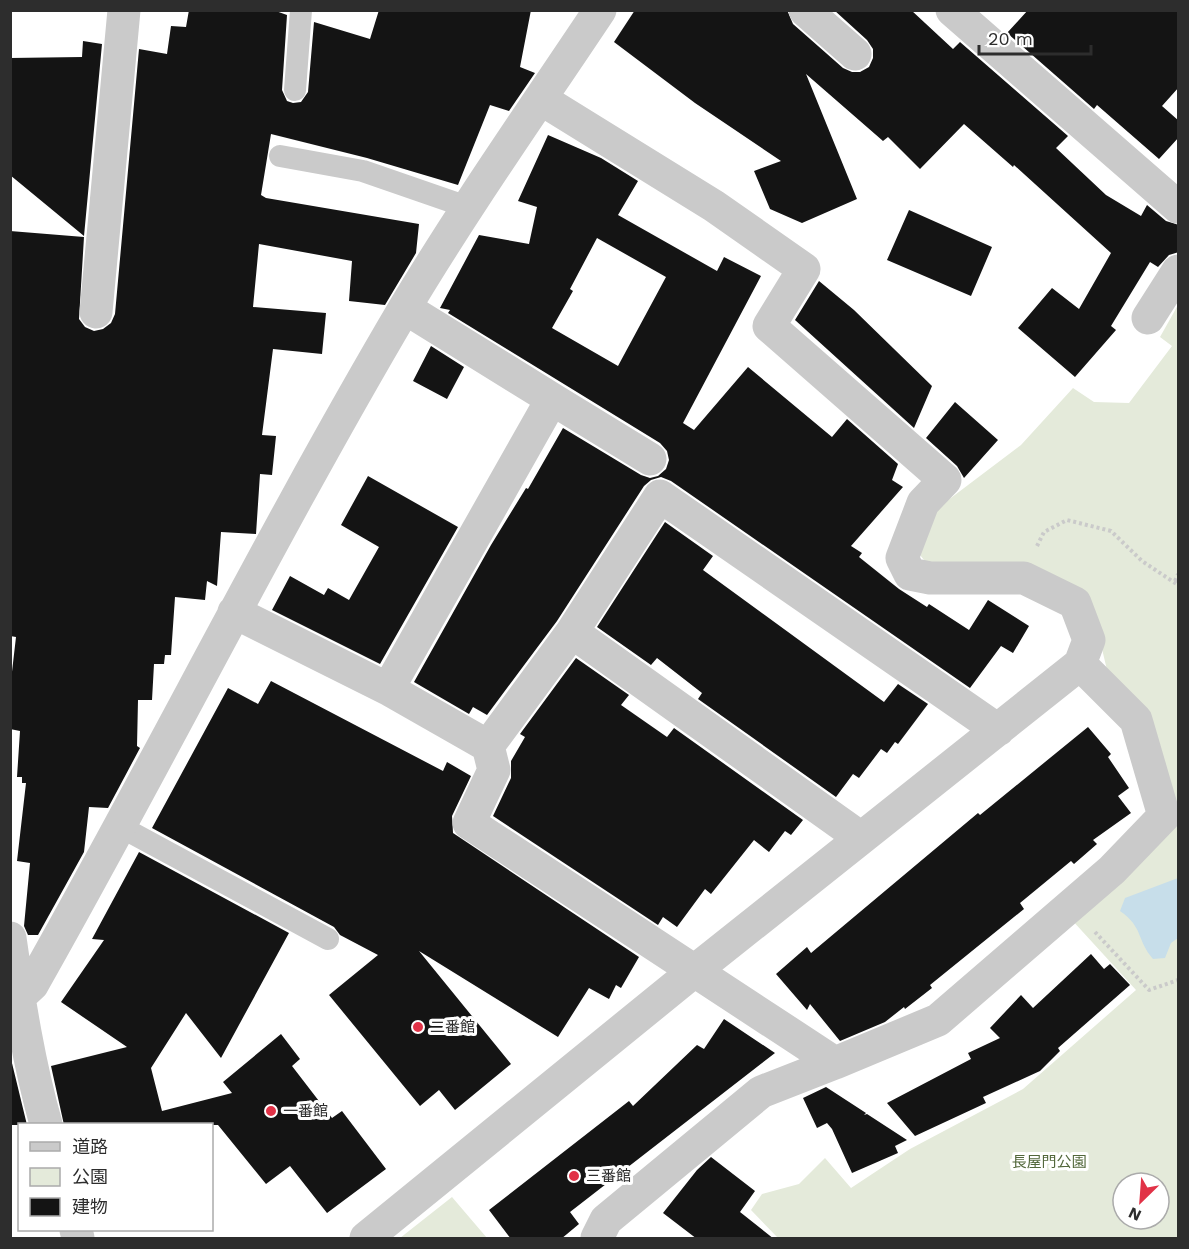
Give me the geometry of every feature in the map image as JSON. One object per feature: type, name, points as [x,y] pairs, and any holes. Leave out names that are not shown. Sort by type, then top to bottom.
[{"type":"street","points":[[96,312],[124,10]]},
{"type":"street","points":[[18,997],[32,985],[121,827],[234,612],[405,308],[600,10]]},
{"type":"street","points":[[805,10],[855,54]]},
{"type":"street","points":[[952,10],[1179,207]]},
{"type":"street","points":[[366,1239],[693,972],[1080,664],[1089,640],[1075,603],[1024,578],[930,578],[910,574],[902,558],[923,503],[945,480],[769,326],[804,268],[714,206],[541,99]]},
{"type":"street","points":[[1148,318],[1179,271]]},
{"type":"street","points":[[405,308],[650,459]]},
{"type":"street","points":[[388,689],[552,399]]},
{"type":"street","points":[[488,747],[572,632],[660,496],[998,730]]},
{"type":"street","points":[[234,612],[388,689],[488,747],[494,770],[469,824],[835,1063]]},
{"type":"street","points":[[572,632],[861,838]]},
{"type":"street","points":[[597,1239],[606,1220],[761,1092],[938,1020],[1112,870],[1164,816],[1136,720],[1080,664]]},
{"type":"street","points":[[10,938],[18,997],[45,1123]]},
{"type":"lane","points":[[295,90],[301,10]]},
{"type":"lane","points":[[280,156],[363,171],[470,208]]},
{"type":"lane","points":[[121,827],[328,939]]},
{"type":"path","points":[[1036,549],[1044,532],[1066,520],[1111,531],[1142,561],[1177,583],[1179,574]]},
{"type":"path","points":[[1070,906],[1149,990],[1179,980]]},
{"type":"green space","points":[[1178,305],[1178,821],[1107,670],[1098,632],[1081,594],[928,565],[916,550],[931,513],[1021,445],[1073,388],[1094,402],[1129,403],[1172,346],[1160,337]]},
{"type":"green space","name":"長屋門公園","points":[[1178,821],[1178,1238],[778,1238],[751,1210],[762,1194],[799,1184],[825,1158],[851,1188],[910,1149],[1023,1089],[1136,990],[1071,919]]},
{"type":"green space","points":[[452,1197],[487,1238],[400,1238]]},
{"type":"water","points":[[1178,878],[1178,938],[1171,943],[1165,958],[1153,959],[1137,928],[1120,911],[1125,898]]},
{"type":"building","points":[[189,10],[273,10],[287,15],[282,90],[287,101],[293,103],[301,102],[308,92],[314,22],[370,39],[379,10],[531,10],[520,67],[535,73],[509,111],[490,105],[458,185],[367,158],[271,134],[261,195],[266,198],[419,224],[416,253],[385,305],[349,301],[352,261],[259,244],[253,307],[326,313],[322,354],[273,349],[262,435],[276,436],[272,475],[260,474],[256,534],[221,532],[217,586],[207,581],[205,600],[175,597],[171,655],[165,655],[164,664],[154,664],[152,700],[138,700],[137,746],[140,748],[108,808],[89,807],[84,852],[38,935],[28,935],[24,926],[30,863],[17,861],[26,783],[22,783],[22,777],[17,777],[20,731],[10,729],[10,689],[16,637],[10,636],[10,231],[84,237],[79,319],[85,327],[94,331],[103,329],[111,323],[115,314],[139,49],[167,54],[171,26],[186,27]]},
{"type":"building","points":[[635,10],[787,10],[793,24],[843,68],[852,72],[860,72],[869,67],[873,58],[873,49],[867,40],[834,10],[911,10],[953,49],[960,42],[1068,136],[1056,148],[1106,195],[1141,216],[1147,205],[1166,221],[1179,225],[1179,252],[1169,255],[1158,267],[1150,262],[1111,326],[1116,330],[1075,377],[1018,328],[1052,288],[1079,309],[1111,253],[1014,165],[1013,167],[964,124],[920,169],[888,137],[883,141],[806,74],[857,199],[802,223],[770,209],[754,171],[781,161],[695,103],[614,42]]},
{"type":"building","points":[[1028,10],[1179,10],[1179,87],[1162,106],[1179,121],[1179,137],[1159,159],[1097,105],[1094,109],[1007,33]]},
{"type":"building","points":[[83,41],[102,44],[84,236],[10,175],[10,58],[82,57]]},
{"type":"building","points":[[548,135],[601,158],[638,181],[618,215],[717,271],[724,257],[761,276],[683,423],[694,430],[748,367],[832,437],[847,419],[898,464],[892,480],[903,487],[851,546],[862,553],[859,557],[899,589],[927,607],[929,604],[969,630],[988,600],[1029,626],[1013,653],[1001,646],[970,688],[671,481],[661,477],[651,480],[644,486],[557,621],[487,715],[473,707],[469,714],[414,682],[491,545],[526,488],[528,489],[563,428],[641,475],[650,478],[658,476],[666,469],[669,460],[667,451],[660,443],[448,313],[450,310],[440,308],[479,235],[529,244],[537,207],[518,201]],"holes":[[[597,238],[666,277],[618,366],[552,328],[573,291],[570,289]]]},
{"type":"building","points":[[909,210],[992,247],[971,296],[887,260]]},
{"type":"building","points":[[819,281],[854,310],[932,386],[914,428],[795,320]]},
{"type":"building","points":[[431,346],[464,367],[447,399],[413,381]]},
{"type":"building","points":[[955,402],[998,440],[964,478],[957,466],[926,438]]},
{"type":"building","points":[[368,476],[458,527],[380,664],[272,610],[290,576],[324,595],[328,588],[349,600],[379,547],[341,525]]},
{"type":"building","points":[[665,522],[713,556],[703,570],[884,702],[898,684],[928,704],[898,744],[895,742],[887,753],[881,749],[859,778],[853,774],[836,797],[698,699],[702,693],[657,658],[651,665],[597,627]]},
{"type":"building","points":[[576,658],[629,695],[621,705],[667,737],[674,728],[803,820],[791,835],[785,831],[769,852],[754,840],[711,894],[705,889],[677,927],[663,917],[658,925],[493,816],[511,778],[511,761],[525,737],[520,734]]},
{"type":"building","points":[[271,681],[443,771],[447,762],[471,776],[452,816],[453,833],[639,957],[621,988],[616,985],[609,999],[589,988],[558,1037],[419,951],[511,1064],[455,1110],[439,1090],[420,1106],[329,995],[378,955],[340,935],[334,927],[152,828],[228,688],[258,704]]},
{"type":"building","points":[[1088,727],[1111,754],[1108,757],[1129,788],[1118,796],[1131,813],[1093,840],[1097,844],[1074,864],[1071,861],[1020,903],[1024,909],[930,985],[932,988],[885,1022],[840,1041],[810,1004],[807,1010],[776,974],[807,947],[811,953],[978,813],[980,815]]},
{"type":"building","points":[[139,852],[289,933],[221,1058],[186,1013],[151,1068],[162,1111],[232,1093],[223,1082],[281,1034],[300,1059],[292,1066],[332,1118],[342,1111],[386,1169],[327,1213],[290,1166],[266,1184],[218,1125],[213,1125],[213,1123],[64,1123],[51,1066],[127,1047],[61,1002],[104,940],[92,939]]},
{"type":"building","points":[[1091,954],[1104,969],[1110,964],[1130,985],[1058,1048],[1060,1051],[1040,1071],[983,1097],[986,1103],[915,1136],[887,1103],[971,1059],[968,1053],[1000,1038],[990,1028],[1021,995],[1033,1008]]},
{"type":"building","points":[[724,1019],[775,1053],[570,1212],[579,1224],[561,1239],[511,1239],[489,1210],[629,1101],[633,1106],[697,1045],[704,1049]]},
{"type":"building","points":[[10,1059],[11,1059],[27,1123],[10,1125]]},
{"type":"building","points":[[826,1087],[866,1113],[864,1115],[867,1114],[907,1140],[895,1146],[898,1153],[852,1173],[832,1129],[827,1123],[817,1128],[803,1098]]},
{"type":"building","points":[[711,1157],[755,1191],[740,1212],[774,1239],[697,1239],[663,1213],[697,1170]]},
{"type":"place","name":"二番館","points":[[418,1027]]},
{"type":"place","name":"一番館","points":[[271,1111]]},
{"type":"place","name":"三番館","points":[[574,1176]]}]
